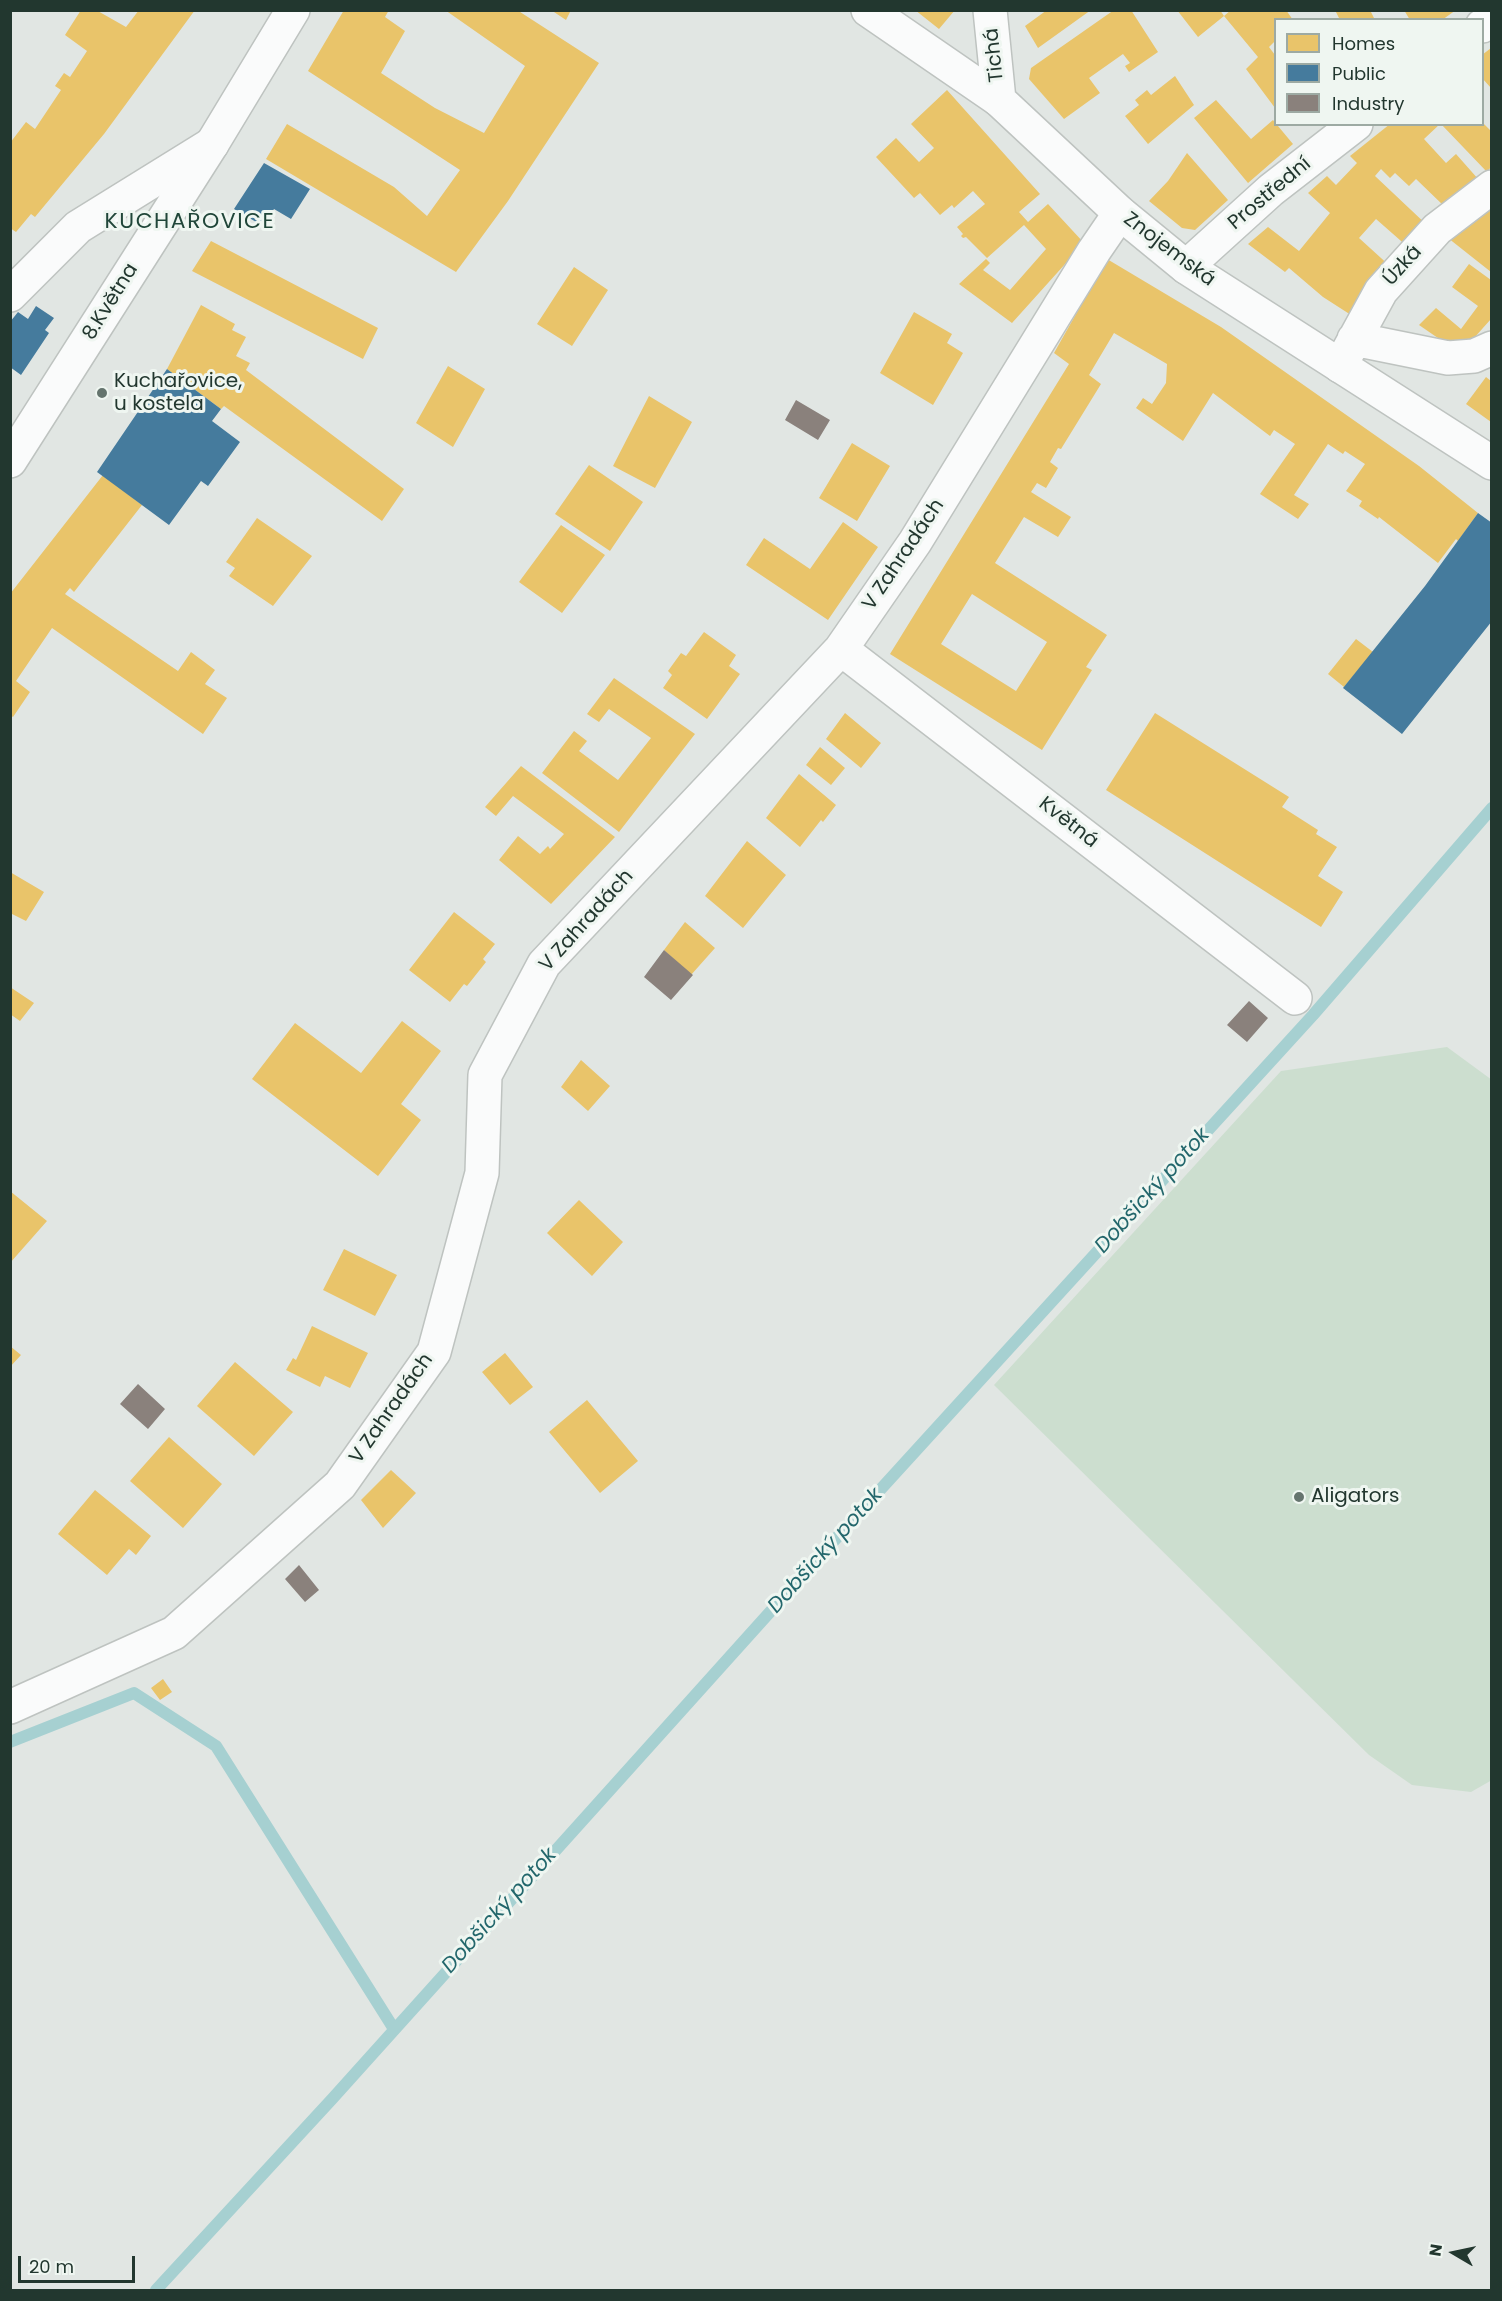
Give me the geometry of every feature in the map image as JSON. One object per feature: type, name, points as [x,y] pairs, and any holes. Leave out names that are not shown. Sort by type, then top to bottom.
[{"type":"street","name":"8.Května","points":[[10,461],[212,144],[294,10]]},
{"type":"street","name":"Znojemská","points":[[868,10],[999,100],[1120,213],[1186,267],[1347,353],[1491,463]]},
{"type":"street","name":"Tichá","points":[[990,10],[999,100]]},
{"type":"street","name":"Prostřední","points":[[1186,267],[1271,190],[1353,126]]},
{"type":"street","name":"8.Května","points":[[10,295],[78,227],[212,144]]},
{"type":"street","name":"Úzká","points":[[1347,353],[1381,291],[1437,229],[1491,187]]},
{"type":"street","name":"V Zahradách","points":[[10,1707],[174,1633],[340,1485],[434,1352],[482,1173],[485,1075],[544,964],[841,649],[915,542],[1094,251],[1120,213]]},
{"type":"street","points":[[1347,353],[1448,358],[1474,356],[1491,348]]},
{"type":"street","name":"Květná","points":[[841,649],[1295,998]]},
{"type":"green space","name":"Aligators","points":[[1447,1047],[1492,1080],[1492,1780],[1471,1792],[1412,1785],[1369,1755],[994,1385],[1281,1071]]},
{"type":"building: Homes","points":[[81,10],[96,10],[126,27],[139,10],[195,10],[104,134],[35,217],[31,214],[16,232],[10,228],[10,143],[26,122],[35,129],[61,90],[55,86],[64,73],[70,77],[87,51],[65,35]]},
{"type":"building: Homes","points":[[344,10],[389,10],[385,17],[405,31],[381,73],[435,108],[484,133],[525,66],[445,10],[517,10],[599,63],[508,201],[456,272],[266,159],[287,124],[394,187],[427,216],[460,170],[308,71]]},
{"type":"building: Homes","points":[[551,10],[571,10],[566,20]]},
{"type":"building: Homes","points":[[915,10],[955,10],[939,29]]},
{"type":"building: Homes","points":[[1047,10],[1091,10],[1038,48],[1025,26]]},
{"type":"building: Homes","points":[[1114,10],[1131,10],[1158,52],[1129,72],[1125,66],[1130,63],[1123,54],[1089,78],[1100,93],[1064,119],[1029,79],[1031,68]]},
{"type":"building: Homes","points":[[1177,10],[1220,10],[1224,16],[1198,37]]},
{"type":"building: Homes","points":[[1231,10],[1286,10],[1292,18],[1274,18],[1274,42],[1269,47],[1274,54],[1274,107],[1246,69],[1258,57],[1224,16]]},
{"type":"building: Homes","points":[[1335,10],[1370,10],[1374,18],[1339,18]]},
{"type":"building: Homes","points":[[1404,10],[1456,10],[1445,18],[1409,18]]},
{"type":"building: Homes","points":[[1491,48],[1491,88],[1484,80],[1484,53]]},
{"type":"building: Homes","points":[[1175,76],[1194,105],[1148,144],[1125,116],[1139,105],[1135,100],[1147,90],[1151,95]]},
{"type":"building: Homes","points":[[947,90],[1040,194],[1019,212],[1028,222],[1048,204],[1084,243],[1012,323],[959,284],[986,259],[990,263],[983,270],[1010,290],[1046,249],[1024,225],[987,258],[966,237],[961,236],[963,234],[957,227],[985,204],[973,191],[954,208],[952,205],[940,215],[920,193],[914,198],[876,157],[896,138],[919,162],[934,148],[911,124]]},
{"type":"building: Homes","points":[[1216,100],[1251,139],[1273,120],[1274,126],[1278,126],[1293,144],[1248,183],[1194,118]]},
{"type":"building: Homes","points":[[1484,124],[1491,131],[1491,167],[1487,172],[1443,126],[1484,126]]},
{"type":"building: Homes","points":[[1388,126],[1438,126],[1424,139],[1446,163],[1456,154],[1479,180],[1445,207],[1416,179],[1409,186],[1395,173],[1390,178],[1381,169],[1375,176],[1428,226],[1409,248],[1376,219],[1359,238],[1392,268],[1351,315],[1323,297],[1289,268],[1285,272],[1248,244],[1268,227],[1299,251],[1330,213],[1308,193],[1327,176],[1336,185],[1357,163],[1350,156]]},
{"type":"building: Homes","points":[[1187,153],[1228,200],[1195,230],[1182,228],[1149,201],[1168,181]]},
{"type":"building: Homes","points":[[1491,200],[1490,231],[1491,272],[1448,238]]},
{"type":"building: Homes","points":[[211,241],[378,328],[363,359],[192,271]]},
{"type":"building: Homes","points":[[1107,259],[1221,327],[1419,466],[1478,513],[1458,541],[1456,539],[1438,563],[1379,517],[1378,519],[1359,506],[1362,501],[1346,491],[1365,464],[1345,451],[1343,454],[1328,444],[1294,495],[1309,504],[1298,519],[1260,494],[1295,444],[1274,430],[1270,436],[1213,393],[1183,441],[1136,408],[1143,398],[1152,404],[1166,383],[1167,364],[1114,333],[1089,375],[1101,384],[1061,449],[1058,448],[1050,462],[1058,468],[1046,488],[1037,483],[1031,492],[1071,517],[1058,537],[1024,517],[995,563],[1107,635],[1086,667],[1092,670],[1042,750],[890,654],[1069,364],[1054,353]],"holes":[[[972,594],[1047,642],[1016,691],[941,644]]]},
{"type":"building: Homes","points":[[1469,264],[1491,280],[1491,319],[1474,338],[1451,347],[1419,325],[1436,308],[1461,329],[1478,306],[1452,287]]},
{"type":"building: Homes","points":[[574,267],[608,290],[572,346],[537,324]]},
{"type":"building: Homes","points":[[201,305],[235,324],[232,330],[246,337],[236,356],[250,363],[246,370],[404,489],[382,521],[224,406],[221,409],[167,369]]},
{"type":"building: Homes","points":[[914,312],[952,334],[947,343],[963,353],[933,405],[880,373]]},
{"type":"building: Homes","points":[[448,366],[485,389],[453,447],[416,423]]},
{"type":"building: Homes","points":[[1486,377],[1491,381],[1491,422],[1466,404]]},
{"type":"building: Homes","points":[[649,396],[692,422],[655,488],[613,466]]},
{"type":"building: Homes","points":[[852,443],[890,466],[857,521],[819,498]]},
{"type":"building: Homes","points":[[589,465],[643,502],[610,551],[555,514]]},
{"type":"building: Homes","points":[[103,475],[142,505],[74,592],[70,588],[65,594],[178,671],[191,652],[215,670],[205,684],[227,698],[203,734],[52,628],[16,681],[30,692],[13,717],[10,715],[10,594]]},
{"type":"building: Homes","points":[[257,518],[312,556],[273,606],[229,576],[235,568],[226,562]]},
{"type":"building: Homes","points":[[843,522],[878,547],[828,620],[746,565],[764,538],[810,569]]},
{"type":"building: Homes","points":[[561,525],[605,555],[562,613],[519,582]]},
{"type":"building: Homes","points":[[704,632],[736,655],[729,666],[740,674],[707,719],[663,688],[672,675],[668,671],[681,653],[686,656]]},
{"type":"building: Homes","points":[[1356,639],[1373,652],[1344,687],[1328,674]]},
{"type":"building: Homes","points":[[614,678],[695,734],[619,832],[542,773],[574,731],[587,741],[579,751],[618,780],[651,738],[609,709],[599,722],[587,714]]},
{"type":"building: Homes","points":[[845,713],[881,743],[861,768],[826,739]]},
{"type":"building: Homes","points":[[1155,713],[1289,797],[1282,807],[1318,830],[1316,834],[1337,847],[1318,876],[1343,892],[1321,927],[1106,790]]},
{"type":"building: Homes","points":[[820,747],[845,768],[831,785],[806,765]]},
{"type":"building: Homes","points":[[521,766],[615,837],[551,904],[499,860],[518,836],[540,854],[548,846],[550,849],[564,834],[513,796],[496,816],[485,807]]},
{"type":"building: Homes","points":[[799,774],[836,805],[800,847],[766,818]]},
{"type":"building: Homes","points":[[747,841],[786,875],[743,928],[705,896]]},
{"type":"building: Homes","points":[[10,872],[44,892],[26,921],[10,913]]},
{"type":"building: Homes","points":[[454,912],[495,944],[483,959],[486,962],[467,986],[464,984],[450,1002],[409,970]]},
{"type":"building: Homes","points":[[685,922],[715,948],[691,975],[664,950]]},
{"type":"building: Homes","points":[[10,987],[34,1003],[20,1021],[10,1014]]},
{"type":"building: Homes","points":[[402,1021],[441,1051],[401,1104],[421,1120],[378,1176],[252,1079],[295,1023],[361,1073]]},
{"type":"building: Homes","points":[[581,1060],[610,1086],[588,1111],[561,1087]]},
{"type":"building: Homes","points":[[10,1191],[47,1221],[10,1263]]},
{"type":"building: Homes","points":[[579,1200],[623,1242],[592,1276],[547,1233]]},
{"type":"building: Homes","points":[[344,1249],[397,1275],[375,1316],[323,1290]]},
{"type":"building: Homes","points":[[312,1326],[368,1353],[350,1388],[325,1376],[320,1387],[286,1370],[293,1358],[296,1360]]},
{"type":"building: Homes","points":[[10,1346],[21,1355],[10,1367]]},
{"type":"building: Homes","points":[[505,1353],[533,1387],[510,1405],[482,1372]]},
{"type":"building: Homes","points":[[235,1362],[293,1412],[254,1456],[197,1406]]},
{"type":"building: Homes","points":[[587,1400],[638,1461],[600,1493],[549,1432]]},
{"type":"building: Homes","points":[[169,1437],[222,1484],[183,1528],[130,1481]]},
{"type":"building: Homes","points":[[391,1470],[416,1493],[383,1528],[361,1500]]},
{"type":"building: Homes","points":[[95,1490],[151,1536],[136,1555],[129,1549],[107,1575],[58,1534]]},
{"type":"building: Homes","points":[[163,1679],[172,1692],[160,1700],[151,1688]]},
{"type":"building: Public","points":[[264,163],[310,189],[291,219],[274,209],[263,226],[234,209]]},
{"type":"building: Public","points":[[36,306],[54,318],[45,330],[49,333],[21,375],[10,367],[10,322],[18,312],[28,319]]},
{"type":"building: Public","points":[[167,369],[221,409],[212,421],[240,442],[208,486],[201,481],[169,525],[97,472]]},
{"type":"building: Public","points":[[1478,513],[1492,523],[1492,621],[1402,734],[1343,688],[1425,586]]},
{"type":"building: Industry","points":[[796,400],[830,420],[818,440],[785,420]]},
{"type":"building: Industry","points":[[664,950],[693,975],[671,1000],[644,977]]},
{"type":"building: Industry","points":[[1249,1001],[1268,1018],[1247,1042],[1227,1025]]},
{"type":"building: Industry","points":[[138,1384],[165,1409],[148,1429],[120,1404]]},
{"type":"building: Industry","points":[[299,1565],[319,1590],[305,1602],[285,1579]]},
{"type":"waterway","name":"Dobšický potok","points":[[156,2290],[333,2098],[859,1513],[1313,1015],[1492,808]]},
{"type":"waterway","points":[[10,1742],[134,1693],[216,1746],[394,2029]]},
{"type":"place","name":"Kuchařovice, u kostela","points":[[102,393]]},
{"type":"place","name":"Aligators","points":[[1299,1497]]},
{"type":"district","name":"KUCHAŘOVICE","points":[[190,222]]}]
